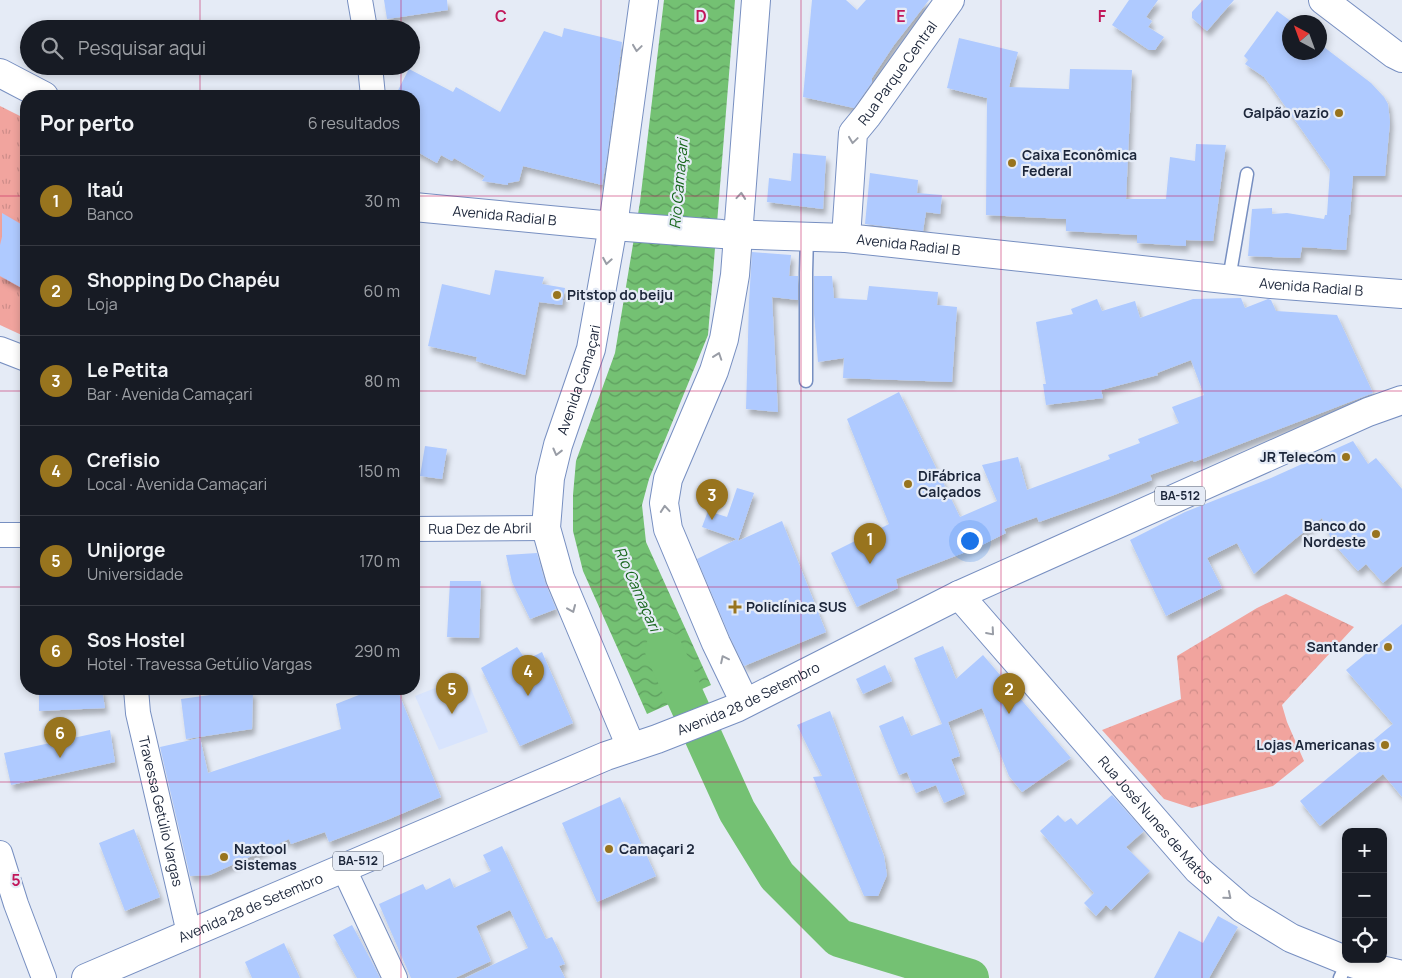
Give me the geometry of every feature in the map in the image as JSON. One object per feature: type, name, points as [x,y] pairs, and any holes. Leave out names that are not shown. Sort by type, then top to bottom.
[{"type":"street","points":[[360,0],[363,20]]},
{"type":"street","name":"Avenida Camaçari","points":[[631,747],[560,578],[546,528],[550,478],[558,445],[591,349],[619,226],[644,0]]},
{"type":"street","points":[[736,707],[716,643],[668,529],[664,503],[668,479],[714,371],[724,339],[735,275],[730,234],[756,0]]},
{"type":"street","name":"Rua Parque Central","points":[[846,238],[853,133],[950,0]]},
{"type":"street","points":[[1323,0],[1394,54],[1402,58]]},
{"type":"street","points":[[1375,38],[1402,77]]},
{"type":"street","points":[[0,73],[33,90]]},
{"type":"street","points":[[371,75],[373,90]]},
{"type":"street","name":"Avenida Radial B","points":[[420,209],[730,234],[846,238],[1271,284],[1402,294]]},
{"type":"street","points":[[0,349],[20,357]]},
{"type":"street","name":"Avenida 28 de Setembro","points":[[86,978],[606,756],[657,740],[736,707],[959,595],[1358,416],[1402,400]]},
{"type":"street","name":"Rua Dez de Abril","points":[[420,529],[546,528]]},
{"type":"street","points":[[0,535],[20,535]]},
{"type":"street","name":"Rua José Nunes de Matos","points":[[959,595],[1198,870],[1242,908],[1344,969],[1355,964],[1402,975]]},
{"type":"street","name":"Travessa Getúlio Vargas","points":[[136,695],[138,714],[189,933]]},
{"type":"street","points":[[0,853],[16,904],[44,978]]},
{"type":"street","points":[[343,867],[395,978]]},
{"type":"lane","points":[[1229,279],[1247,174]]},
{"type":"lane","points":[[806,381],[807,236]]},
{"type":"shaded area","points":[[466,676],[488,732],[439,750],[415,696]]},
{"type":"green space","points":[[0,106],[20,116],[20,334],[0,325]]},
{"type":"green space","points":[[20,300],[20,331],[7,323]]},
{"type":"green space","points":[[1286,594],[1354,627],[1282,705],[1287,722],[1304,761],[1273,786],[1192,808],[1164,799],[1102,730],[1181,699],[1177,656],[1257,608]]},
{"type":"water","points":[[664,0],[735,0],[708,335],[649,479],[642,505],[646,542],[711,685],[647,714],[583,571],[573,531],[573,495],[576,461],[615,353],[640,202]]},
{"type":"building","points":[[384,0],[447,0],[448,10],[387,19]]},
{"type":"building","points":[[812,0],[846,0],[857,10],[866,0],[929,0],[894,45],[854,108],[803,97]]},
{"type":"building","points":[[1129,0],[1158,0],[1146,17],[1152,21],[1148,27],[1164,37],[1155,50],[1149,50],[1112,25]]},
{"type":"building","points":[[1203,0],[1234,0],[1207,31],[1192,18],[1192,12]]},
{"type":"building","name":"Galpão vazio","points":[[1277,11],[1282,15],[1282,60],[1327,60],[1327,49],[1371,83],[1388,104],[1390,122],[1385,176],[1353,176],[1346,250],[1302,247],[1300,258],[1248,256],[1252,209],[1272,208],[1272,214],[1287,213],[1324,219],[1325,215],[1327,215],[1330,170],[1264,77],[1245,64],[1248,60],[1244,56]]},
{"type":"building","points":[[564,28],[622,42],[602,185],[523,166],[519,181],[508,183],[508,185],[482,181],[485,176],[454,158],[452,161],[441,155],[437,163],[420,153],[420,90],[398,90],[406,75],[420,75],[453,92],[456,87],[500,112],[544,31],[562,37]]},
{"type":"building","points":[[959,38],[1018,52],[1009,87],[1069,89],[1070,69],[1132,70],[1126,199],[1166,199],[1170,157],[1195,161],[1196,144],[1226,145],[1213,241],[1186,240],[1186,246],[1137,243],[1137,235],[1066,231],[1066,219],[986,215],[987,98],[947,88]]},
{"type":"building","points":[[793,153],[826,156],[823,209],[767,202],[769,178],[791,181]]},
{"type":"building","points":[[870,173],[918,180],[917,193],[942,195],[940,214],[926,212],[923,231],[865,224]]},
{"type":"building","points":[[2,213],[20,224],[20,287],[0,276],[0,245]]},
{"type":"building","points":[[752,252],[791,255],[789,276],[798,276],[798,300],[772,297],[778,412],[746,409]]},
{"type":"building","points":[[495,270],[544,277],[542,284],[565,288],[562,305],[539,302],[525,375],[476,361],[477,357],[428,346],[442,284],[490,295]]},
{"type":"building","points":[[814,276],[832,276],[834,298],[867,300],[869,286],[938,292],[937,305],[957,307],[952,382],[843,378],[844,358],[818,362],[814,314]]},
{"type":"building","points":[[1241,298],[1245,308],[1268,299],[1271,300],[1276,311],[1337,315],[1373,393],[1194,462],[1193,460],[1150,475],[1152,480],[1114,495],[1039,522],[1037,517],[1004,529],[1006,533],[976,548],[896,579],[898,588],[857,607],[831,553],[889,524],[847,419],[899,392],[960,517],[997,501],[982,465],[1018,457],[1027,490],[1110,459],[1108,455],[1140,443],[1138,439],[1179,423],[1172,407],[1204,395],[1191,360],[1157,373],[1158,375],[1101,390],[1103,398],[1046,405],[1043,384],[1046,384],[1036,322],[1073,314],[1071,309],[1097,299],[1102,311],[1135,301],[1140,318],[1193,299]]},
{"type":"building","points":[[1353,441],[1368,464],[1376,458],[1402,489],[1402,566],[1383,583],[1366,564],[1358,571],[1333,543],[1322,518],[1254,574],[1237,543],[1207,558],[1222,588],[1166,616],[1130,540],[1185,512],[1271,478]]},
{"type":"building","points":[[425,446],[447,449],[442,479],[420,476]]},
{"type":"building","points":[[737,488],[754,493],[738,541],[782,521],[826,632],[744,666],[697,559],[737,539],[702,527],[708,511],[727,517]]},
{"type":"building","points":[[537,553],[545,582],[556,609],[530,619],[512,582],[506,555]]},
{"type":"building","points":[[450,581],[481,581],[479,638],[447,637]]},
{"type":"building","points":[[1402,624],[1402,797],[1383,774],[1320,826],[1300,801],[1393,724],[1346,670]]},
{"type":"building","points":[[943,646],[956,679],[983,655],[1071,758],[1022,792],[1009,776],[982,708],[948,722],[960,756],[951,759],[965,794],[944,803],[936,785],[916,793],[907,772],[899,775],[879,726],[903,716],[911,736],[942,724],[914,658]]},
{"type":"building","points":[[517,647],[526,660],[542,652],[573,723],[520,746],[481,668]]},
{"type":"building","points":[[885,665],[892,681],[863,694],[856,679]]},
{"type":"building","points":[[39,695],[103,695],[105,708],[39,711]]},
{"type":"building","points":[[210,695],[253,695],[252,729],[186,739],[181,699]]},
{"type":"building","points":[[359,695],[399,695],[441,797],[329,842],[325,832],[291,844],[289,839],[210,875],[190,876],[160,747],[200,738],[208,773],[341,729],[336,704]]},
{"type":"building","points":[[830,711],[884,856],[887,875],[878,896],[864,896],[813,777],[822,776],[797,725]]},
{"type":"building","points":[[110,730],[115,762],[11,785],[4,753]]},
{"type":"building","points":[[1112,795],[1144,831],[1126,847],[1150,871],[1111,910],[1106,905],[1096,916],[1084,903],[1094,893],[1040,831],[1058,815],[1065,822],[1071,818],[1077,825]]},
{"type":"building","name":"Camaçari 2","points":[[620,797],[656,876],[597,902],[562,823]]},
{"type":"building","points":[[134,829],[160,897],[125,911],[99,843]]},
{"type":"building","points":[[502,846],[546,939],[552,937],[565,964],[559,966],[565,978],[465,978],[528,948],[510,910],[476,926],[491,961],[455,978],[411,978],[379,904],[423,884],[426,890],[450,878],[454,888],[491,871],[483,855]]},
{"type":"building","points":[[1218,916],[1238,927],[1209,978],[1154,978],[1179,931],[1203,943]]},
{"type":"building","points":[[352,925],[380,978],[357,978],[333,935]]},
{"type":"building","points":[[284,943],[300,978],[252,978],[245,962]]},
{"type":"waterway","name":"Rio Camaçari","points":[[664,650],[737,811],[777,876],[839,938],[970,978]]},
{"type":"waterway","points":[[935,978],[945,970]]},
{"type":"place","name":"Galpão vazio","points":[[1339,113]]},
{"type":"place","name":"Caixa Econômica Federal","points":[[1012,163]]},
{"type":"place","name":"Pitstop do beiju","points":[[557,295]]},
{"type":"place","name":"JR Telecom","points":[[1346,457]]},
{"type":"place","name":"DiFábrica Calçados","points":[[908,484]]},
{"type":"place","name":"Le Petita","points":[[712,520]]},
{"type":"place","name":"Banco do Nordeste","points":[[1376,534]]},
{"type":"place","name":"Itaú","points":[[870,564]]},
{"type":"place","name":"Policlínica SUS","points":[[735,607]]},
{"type":"place","name":"Santander","points":[[1388,647]]},
{"type":"place","name":"Crefisio","points":[[528,696]]},
{"type":"place","name":"Unijorge","points":[[452,714]]},
{"type":"place","name":"Shopping Do Chapéu","points":[[1009,714]]},
{"type":"place","name":"Lojas Americanas","points":[[1385,745]]},
{"type":"place","name":"Sos Hostel","points":[[60,758]]},
{"type":"place","name":"Camaçari 2","points":[[609,849]]},
{"type":"place","name":"Naxtool Sistemas","points":[[224,857]]}]
